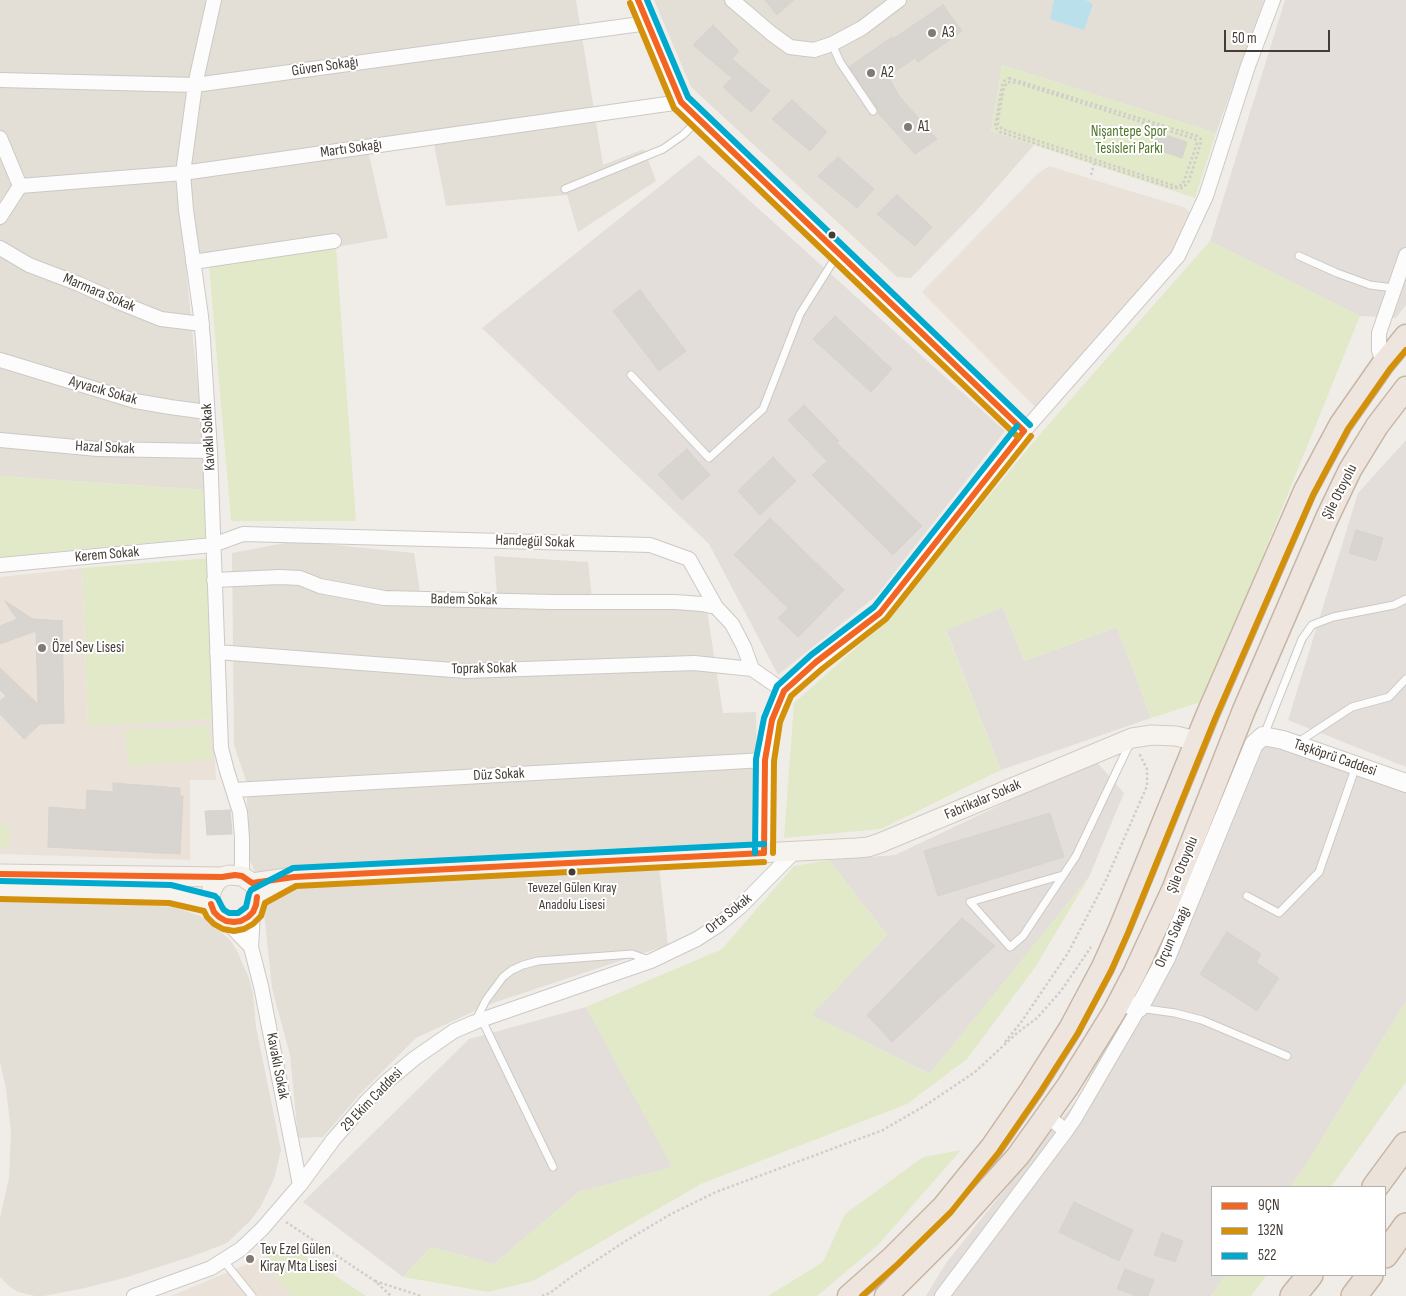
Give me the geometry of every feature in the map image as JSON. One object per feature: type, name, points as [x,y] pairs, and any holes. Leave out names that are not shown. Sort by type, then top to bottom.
[{"type":"highway","name":"Şile Otoyolu","points":[[849,1296],[892,1258],[944,1206],[992,1147],[1065,1036],[1120,930],[1271,566],[1305,490],[1341,424],[1383,364],[1406,336]]},
{"type":"highway","name":"Şile Otoyolu","points":[[886,1296],[946,1236],[1018,1156],[1129,1005],[1135,972],[1173,890],[1244,710],[1327,518],[1350,470],[1372,433],[1406,388]]},
{"type":"highway","points":[[1376,1186],[1406,1145]]},
{"type":"highway","points":[[1386,1254],[1406,1226]]},
{"type":"highway","points":[[904,1296],[946,1236]]},
{"type":"highway","points":[[1294,1296],[1309,1276]]},
{"type":"highway","points":[[1354,1296],[1369,1276]]},
{"type":"main road","name":"Fabrikalar Sokak","points":[[251,892],[294,877],[857,848],[880,843],[1132,738],[1152,735],[1176,736],[1197,742]]},
{"type":"main road","points":[[0,874],[222,877],[229,875],[251,892],[248,917],[241,921],[226,921],[214,912],[210,897],[216,882],[222,877]]},
{"type":"main road","points":[[0,890],[170,894],[211,904]]},
{"type":"street","name":"Kavaklı Sokak","points":[[214,0],[195,85],[183,173],[186,210],[202,324],[210,451],[221,748],[240,812],[242,838],[251,892],[251,948],[261,986],[300,1185]]},
{"type":"street","points":[[638,0],[681,102],[1024,430]]},
{"type":"street","points":[[732,0],[790,47],[814,50],[832,44],[862,28],[899,0]]},
{"type":"street","points":[[764,853],[765,760],[772,720],[784,691],[816,662],[880,613],[1024,430],[1178,256],[1206,196],[1248,66],[1273,0]]},
{"type":"street","name":"Güven Sokağı","points":[[0,80],[195,85],[648,23]]},
{"type":"street","name":"Martı Sokağı","points":[[20,186],[183,173],[681,102]]},
{"type":"street","points":[[0,141],[20,186],[0,217]]},
{"type":"street","points":[[193,262],[334,241]]},
{"type":"street","name":"Marmara Sokak","points":[[0,248],[29,265],[80,284],[161,319],[202,324]]},
{"type":"street","points":[[1383,364],[1379,350],[1379,333],[1406,255]]},
{"type":"street","name":"Ayvacık Sokak","points":[[0,360],[135,401],[170,408],[207,412]]},
{"type":"street","name":"Hazal Sokak","points":[[0,440],[98,449],[210,451]]},
{"type":"street","name":"Handegül Sokak","points":[[213,545],[243,534],[650,545],[689,559],[716,607],[732,624],[744,647],[752,670]]},
{"type":"street","name":"Kerem Sokak","points":[[0,565],[213,545]]},
{"type":"street","name":"Badem Sokak","points":[[214,580],[300,578],[320,586],[384,598],[552,602],[675,602],[716,607]]},
{"type":"street","name":"Toprak Sokak","points":[[217,652],[466,671],[694,663],[752,670]]},
{"type":"street","points":[[752,670],[784,691]]},
{"type":"street","name":"Orçun Sokağı","points":[[942,1296],[1075,1118],[1129,1005],[1166,958],[1254,744],[1264,736]]},
{"type":"street","name":"Taşköprü Caddesi","points":[[1264,736],[1283,740],[1406,783]]},
{"type":"street","name":"Düz Sokak","points":[[234,790],[765,760]]},
{"type":"street","name":"Orta Sokak","points":[[651,961],[697,939],[717,926],[741,906],[795,851]]},
{"type":"street","points":[[226,921],[251,948]]},
{"type":"street","name":"29 Ekim Caddesi","points":[[134,1296],[211,1268],[241,1249],[262,1229],[300,1185],[333,1140],[366,1102],[415,1058],[454,1031],[651,961]]},
{"type":"street","points":[[1046,1116],[1066,1131]]},
{"type":"lane","points":[[832,44],[840,62],[873,111]]},
{"type":"lane","points":[[565,189],[663,149],[683,135],[699,119]]},
{"type":"lane","points":[[631,375],[709,458],[763,409],[800,314],[839,252]]},
{"type":"lane","points":[[1300,256],[1337,273],[1370,285],[1394,288]]},
{"type":"lane","points":[[1264,736],[1302,638],[1312,625],[1333,617],[1394,606],[1406,599]]},
{"type":"lane","points":[[1294,744],[1352,707],[1389,698],[1406,679]]},
{"type":"lane","points":[[1063,875],[970,902],[1010,947],[1023,936],[1076,856],[1132,738]]},
{"type":"lane","points":[[1247,896],[1279,913],[1318,872],[1356,765]]},
{"type":"lane","points":[[553,1167],[479,1021],[486,1000],[503,977],[512,970],[538,961],[632,954],[651,961]]},
{"type":"lane","points":[[1129,1005],[1202,1020],[1287,1056]]},
{"type":"lane","points":[[223,1260],[252,1296]]},
{"type":"path","points":[[1009,78],[1016,80],[1197,136],[1202,142],[1189,181],[1180,189],[1095,162],[997,130],[995,127],[1004,81],[1009,78]]},
{"type":"path","points":[[1091,175],[1095,162]]},
{"type":"path","points":[[999,1049],[1022,1021],[1068,953],[1106,880],[1147,786],[1147,769],[1132,738]]},
{"type":"path","points":[[542,1296],[550,1293],[571,1277],[671,1214],[716,1192],[883,1130],[926,1105],[974,1072],[1037,1018],[1061,991],[1094,942]]},
{"type":"path","points":[[274,1214],[375,1281],[391,1296]]},
{"type":"path","points":[[375,1281],[421,1296]]},
{"type":"shaded area","points":[[0,0],[576,0],[603,165],[644,149],[656,181],[578,232],[567,195],[446,206],[434,144],[369,155],[388,238],[209,266],[186,267],[208,490],[0,476]]},
{"type":"shaded area","points":[[654,0],[1264,0],[1216,133],[1002,65],[991,131],[1034,145],[977,210],[911,278],[897,277],[691,87]]},
{"type":"shaded area","points":[[1285,0],[1406,0],[1406,305],[1396,318],[1360,316],[1210,241]]},
{"type":"shaded area","points":[[699,155],[1005,431],[876,596],[778,675],[709,544],[482,328]]},
{"type":"shaded area","points":[[1049,166],[1186,208],[1193,218],[1184,238],[1039,411],[922,292],[1037,174]]},
{"type":"shaded area","points":[[1406,440],[1406,767],[1288,720],[1358,493]]},
{"type":"shaded area","points":[[296,541],[414,553],[421,597],[497,595],[494,556],[588,562],[592,598],[706,604],[723,713],[756,712],[758,846],[657,849],[668,945],[490,1004],[416,1038],[360,1094],[323,1137],[298,1138],[290,1055],[272,988],[261,884],[250,861],[246,781],[234,745],[232,553]]},
{"type":"shaded area","name":"Özel Sev Lisesi","points":[[82,568],[88,725],[213,719],[216,780],[190,780],[190,860],[0,854],[0,577]]},
{"type":"shaded area","points":[[1003,607],[1024,661],[1117,627],[1151,718],[1001,770],[946,630]]},
{"type":"shaded area","points":[[1243,744],[1287,748],[1406,793],[1406,1001],[1302,1171],[1291,1186],[1211,1186],[1211,1276],[1225,1276],[1211,1296],[926,1296],[946,1263],[1076,1101],[1157,950]]},
{"type":"shaded area","points":[[1095,760],[1124,793],[1089,877],[930,1074],[811,1015],[887,935],[829,860],[895,855]]},
{"type":"shaded area","points":[[0,902],[107,903],[174,907],[200,916],[230,940],[249,978],[253,994],[256,1027],[281,1150],[274,1179],[261,1206],[251,1220],[227,1243],[124,1278],[44,1296],[18,1292],[0,1277],[0,1218],[9,1178],[11,1132],[6,1088],[0,1062]]},
{"type":"shaded area","points":[[586,1007],[673,1167],[579,1192],[494,1264],[431,1247],[403,1277],[303,1202],[469,1039]]},
{"type":"shaded area","points":[[259,1259],[293,1296],[171,1296]]},
{"type":"green space","name":"Nişantepe Spor Tesisleri Parkı","points":[[1002,65],[1216,133],[1195,198],[991,131]]},
{"type":"green space","points":[[1210,241],[1360,316],[1204,701],[1151,718],[1117,627],[1024,661],[1003,607],[946,631],[1001,770],[881,829],[784,838],[794,703],[885,622],[1041,433]]},
{"type":"green space","points":[[336,247],[356,521],[231,521],[209,266]]},
{"type":"green space","points":[[0,476],[208,490],[210,537],[0,557]]},
{"type":"green space","points":[[209,558],[213,719],[88,726],[82,568]]},
{"type":"green space","points":[[209,726],[212,760],[128,766],[125,730]]},
{"type":"green space","points":[[0,825],[10,825],[9,847],[0,847]]},
{"type":"green space","points":[[829,860],[887,935],[812,1015],[929,1074],[1089,877],[1036,966],[967,1059],[907,1104],[701,1184],[533,1281],[488,1292],[403,1277],[431,1247],[494,1264],[579,1192],[672,1167],[586,1007],[722,949],[794,866]]},
{"type":"green space","points":[[1406,1001],[1406,1082],[1332,1186],[1291,1186],[1302,1171]]},
{"type":"green space","points":[[961,1150],[878,1245],[817,1296],[768,1296],[823,1262],[845,1214],[923,1157]]},
{"type":"green space","points":[[293,1248],[366,1296],[293,1296],[259,1259]]},
{"type":"green space","points":[[1225,1276],[1266,1276],[1251,1296],[1211,1296]]},
{"type":"water","points":[[1054,0],[1085,0],[1093,4],[1084,30],[1050,19]]},
{"type":"building","points":[[765,0],[794,0],[777,15]]},
{"type":"building","points":[[943,5],[962,31],[918,62],[915,58],[888,76],[899,96],[937,139],[915,154],[878,113],[877,108],[849,67]]},
{"type":"building","points":[[713,25],[739,51],[732,59],[770,91],[751,112],[723,87],[732,78],[693,45]]},
{"type":"building","points":[[792,100],[827,132],[810,151],[772,119]]},
{"type":"building","points":[[1157,132],[1187,142],[1182,158],[1152,148]]},
{"type":"building","points":[[838,157],[874,189],[857,208],[818,176]]},
{"type":"building","points":[[897,195],[932,227],[915,246],[877,214]]},
{"type":"building","points":[[640,290],[686,351],[659,371],[613,311]]},
{"type":"building","points":[[835,316],[892,369],[871,392],[813,339]]},
{"type":"building","points":[[804,405],[839,441],[837,443],[922,526],[893,555],[812,475],[827,461],[788,420]]},
{"type":"building","points":[[687,449],[710,475],[682,500],[658,474]]},
{"type":"building","points":[[773,457],[796,481],[760,515],[738,491]]},
{"type":"building","points":[[770,518],[844,590],[798,637],[778,618],[788,608],[734,555]]},
{"type":"building","points":[[1356,530],[1383,538],[1376,561],[1349,553]]},
{"type":"building","points":[[5,601],[33,619],[63,621],[64,723],[40,724],[24,739],[0,714],[0,701],[6,696],[0,690],[0,668],[38,704],[36,631],[0,644],[0,626],[17,619]]},
{"type":"building","points":[[113,783],[180,788],[180,796],[183,796],[180,854],[48,847],[49,807],[86,810],[87,790],[113,792]]},
{"type":"building","points":[[230,810],[232,834],[207,835],[205,811]]},
{"type":"building","points":[[1050,813],[1064,857],[938,896],[924,851]]},
{"type":"building","points":[[962,918],[995,946],[892,1042],[867,1015]]},
{"type":"building","points":[[1227,932],[1261,954],[1256,962],[1279,978],[1257,1011],[1200,974]]},
{"type":"building","points":[[1074,1202],[1133,1230],[1119,1261],[1059,1232]]},
{"type":"building","points":[[1162,1233],[1183,1241],[1175,1262],[1154,1255]]},
{"type":"building","points":[[1125,1269],[1154,1280],[1148,1296],[1137,1296],[1117,1289]]},
{"type":"transit line","name":"9ÇN","points":[[638,0],[681,102],[1024,431]]},
{"type":"transit line","name":"522","points":[[647,0],[688,97],[1030,425]]},
{"type":"transit line","name":"132N","points":[[630,3],[674,108],[1018,437]]},
{"type":"transit line","name":"132N","points":[[862,1296],[951,1212],[999,1152],[1078,1033],[1111,971],[1128,933],[1215,719],[1313,495],[1348,429],[1390,369],[1406,350]]},
{"type":"transit line","name":"522","points":[[755,853],[756,759],[764,718],[777,686],[811,655],[874,607],[1017,426]]},
{"type":"transit line","name":"9ÇN","points":[[764,853],[765,760],[772,720],[784,691],[816,662],[880,613],[1024,431]]},
{"type":"transit line","name":"132N","points":[[773,853],[774,761],[780,722],[791,696],[886,619],[1031,436]]},
{"type":"transit line","name":"522","points":[[0,881],[171,885],[215,896],[224,910],[229,913],[238,913],[246,907],[251,890],[293,868],[764,844]]},
{"type":"transit line","name":"9ÇN","points":[[0,874],[222,877],[235,875],[242,876],[252,883],[294,877],[764,853]]},
{"type":"transit line","name":"132N","points":[[0,899],[169,903],[204,911],[214,924],[223,929],[234,931],[244,929],[253,924],[261,916],[265,903],[296,886],[764,862]]},
{"type":"transit line","name":"9ÇN","points":[[211,904],[214,912],[226,921],[241,921],[253,912],[257,897]]},
{"type":"place","name":"A3","points":[[932,33]]},
{"type":"place","name":"A2","points":[[871,73]]},
{"type":"place","name":"A1","points":[[908,127]]},
{"type":"place","name":"Özel Sev Lisesi","points":[[42,648]]},
{"type":"place","name":"Tevezel Gülen Kıray Anadolu Lisesi","points":[[572,872]]},
{"type":"place","name":"Tev Ezel Gülen Kiray Mta Lisesi","points":[[250,1259]]}]
